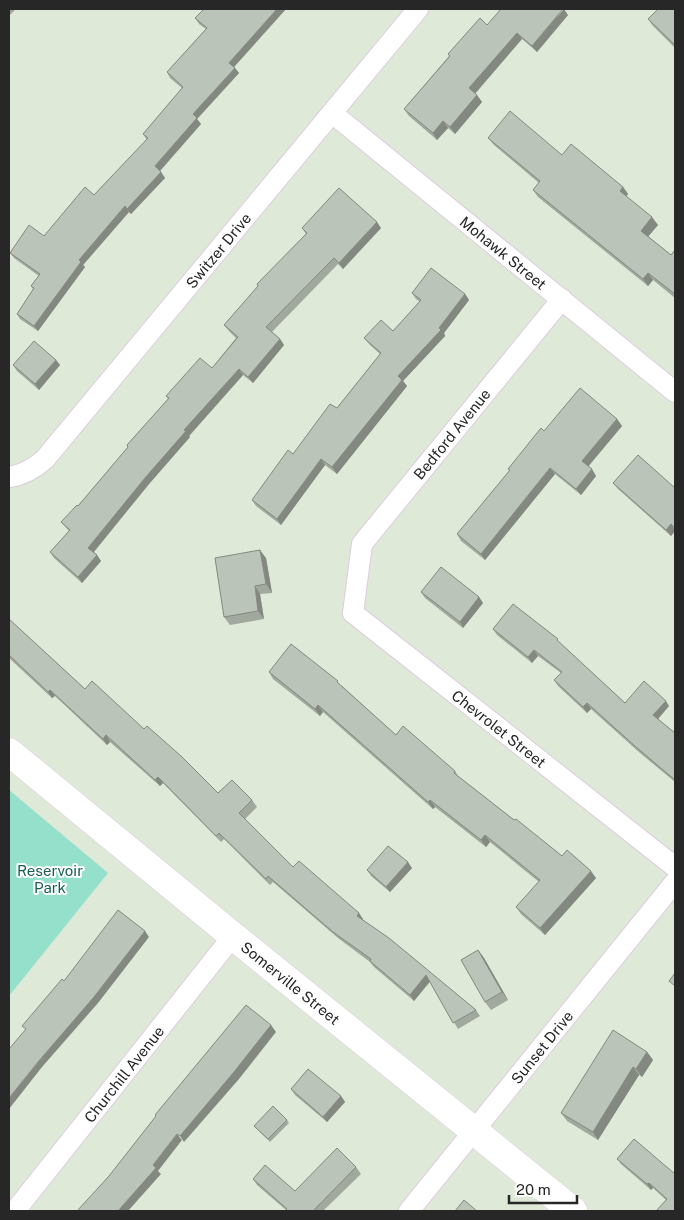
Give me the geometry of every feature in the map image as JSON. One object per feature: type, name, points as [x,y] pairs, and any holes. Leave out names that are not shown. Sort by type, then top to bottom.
[{"type":"street","name":"Switzer Drive","points":[[9,477],[26,472],[45,459],[418,9]]},
{"type":"street","name":"Mohawk Street","points":[[332,113],[675,392]]},
{"type":"street","name":"Bedford Avenue","points":[[358,576],[362,544],[562,299]]},
{"type":"street","name":"Chevrolet Street","points":[[358,576],[353,613],[675,867]]},
{"type":"street","name":"Somerville Street","points":[[9,752],[573,1211]]},
{"type":"street","name":"Sunset Drive","points":[[409,1211],[675,882]]},
{"type":"street","name":"Churchill Avenue","points":[[15,1211],[233,936]]},
{"type":"green space","name":"Reservoir Park","points":[[9,790],[108,873],[9,996]]},
{"type":"building","points":[[204,9],[277,9],[229,63],[235,68],[193,114],[197,118],[155,166],[161,172],[127,209],[125,206],[79,260],[81,262],[34,326],[17,314],[34,288],[31,286],[40,274],[10,253],[29,225],[44,236],[85,187],[94,195],[148,138],[143,134],[183,87],[167,72],[207,28],[195,18]]},
{"type":"building","points":[[501,9],[563,9],[532,46],[517,33],[469,88],[477,95],[450,127],[443,121],[433,133],[404,109],[480,18],[487,25]]},
{"type":"building","points":[[658,9],[675,9],[675,45],[648,19]]},
{"type":"building","points":[[510,111],[562,155],[571,144],[623,187],[620,191],[652,217],[641,231],[671,255],[675,250],[675,294],[648,273],[643,279],[533,190],[540,181],[488,138]]},
{"type":"building","points":[[339,188],[377,222],[339,263],[334,258],[266,327],[280,339],[248,377],[239,369],[184,430],[186,431],[88,548],[97,555],[78,577],[50,552],[70,530],[61,522],[78,506],[128,447],[127,445],[169,398],[166,396],[200,358],[212,368],[238,337],[224,325],[258,286],[257,284],[307,233],[302,228]]},
{"type":"building","points":[[431,268],[465,294],[439,328],[441,330],[398,376],[402,380],[332,467],[321,459],[277,519],[252,500],[288,450],[293,454],[330,404],[337,408],[381,353],[364,338],[381,320],[393,331],[421,300],[412,293]]},
{"type":"building","points":[[34,341],[56,360],[35,384],[13,365]]},
{"type":"building","points":[[580,388],[617,419],[582,461],[592,469],[576,489],[550,468],[481,554],[457,534],[510,470],[508,469],[541,428],[544,431]]},
{"type":"building","points":[[638,455],[675,488],[675,528],[671,524],[666,530],[613,483]]},
{"type":"building","points":[[260,550],[266,584],[255,586],[258,611],[224,617],[215,558]]},
{"type":"building","points":[[441,567],[479,597],[460,622],[421,592]]},
{"type":"building","points":[[513,604],[558,639],[625,703],[644,681],[666,701],[653,715],[675,733],[675,780],[587,703],[583,707],[554,680],[562,672],[534,650],[528,657],[493,629]]},
{"type":"building","points":[[9,619],[85,689],[92,681],[144,729],[147,726],[181,756],[218,793],[232,780],[252,800],[239,813],[293,867],[299,861],[359,913],[357,916],[389,938],[476,1010],[453,1023],[426,975],[410,995],[370,961],[371,959],[333,932],[268,876],[266,879],[219,833],[216,836],[158,777],[155,780],[106,735],[103,739],[50,690],[48,692],[9,655]]},
{"type":"building","points":[[291,644],[338,681],[396,735],[403,726],[455,771],[454,773],[514,820],[516,819],[562,856],[567,850],[591,871],[540,928],[516,907],[540,880],[485,835],[481,840],[430,800],[428,802],[318,705],[315,709],[269,672]]},
{"type":"building","points":[[388,846],[408,862],[386,887],[367,870]]},
{"type":"building","points":[[118,910],[145,931],[94,997],[9,1098],[9,1049],[26,1029],[22,1026],[62,979],[64,981]]},
{"type":"building","points":[[478,950],[502,992],[485,1002],[461,960]]},
{"type":"building","points":[[675,973],[675,986],[669,981]]},
{"type":"building","points":[[246,1005],[271,1025],[180,1136],[177,1134],[153,1165],[156,1168],[118,1211],[77,1211],[109,1176],[155,1115]]},
{"type":"building","points":[[613,1030],[647,1052],[636,1069],[633,1067],[593,1132],[561,1113]]},
{"type":"building","points":[[308,1069],[341,1096],[323,1117],[291,1089]]},
{"type":"building","points":[[273,1106],[287,1120],[268,1139],[254,1126]]},
{"type":"building","points":[[634,1139],[675,1174],[675,1211],[656,1211],[667,1199],[617,1159]]},
{"type":"building","points":[[337,1148],[356,1167],[313,1211],[285,1211],[287,1209],[253,1179],[265,1165],[295,1191]]},
{"type":"building","points":[[464,1200],[477,1211],[455,1211]]}]
